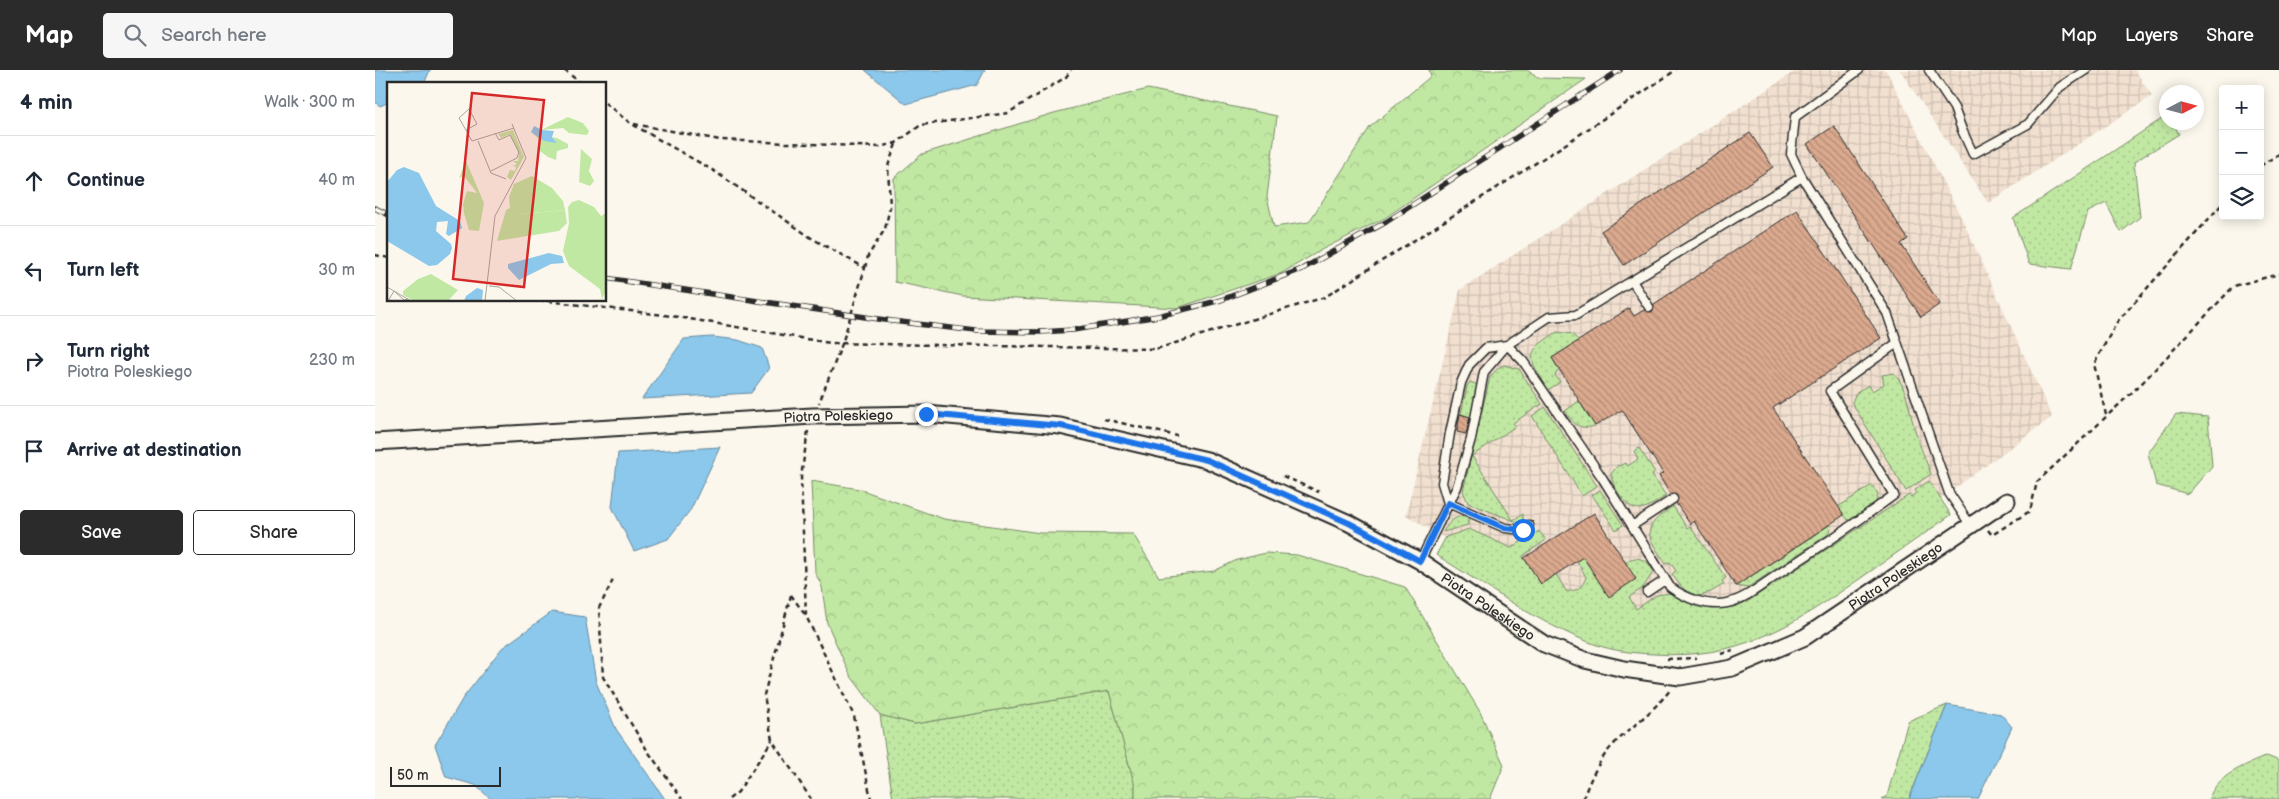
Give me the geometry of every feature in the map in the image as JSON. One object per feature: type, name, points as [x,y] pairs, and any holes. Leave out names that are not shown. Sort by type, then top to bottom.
[{"type":"street","name":"Piotra Poleskiego","points":[[375,442],[813,416],[926,414],[1061,426],[1207,460],[1349,523],[1420,561],[1544,644],[1593,662],[1624,669],[1680,677],[1732,668],[1805,636],[1978,526],[2007,501]]},
{"type":"lane","points":[[1859,70],[1795,117],[1791,154],[1801,177],[1887,313],[1949,493],[1978,526]]},
{"type":"lane","points":[[1929,70],[1954,108],[1961,130],[1973,154],[2028,124],[2060,87],[2086,70]]},
{"type":"lane","points":[[1420,561],[1457,488],[1471,439],[1484,372],[1507,345],[1549,317],[1576,314],[1801,177]]},
{"type":"lane","points":[[1632,281],[1649,307]]},
{"type":"lane","points":[[1507,345],[1523,361],[1670,587],[1683,597],[1699,602],[1727,604],[1749,593],[1813,552],[1894,495],[1830,391],[1897,343]]},
{"type":"lane","points":[[1507,345],[1486,348],[1469,365],[1461,383],[1442,483],[1448,503],[1505,528],[1523,530],[1529,525]]},
{"type":"lane","points":[[1632,526],[1673,499]]},
{"type":"lane","points":[[1647,592],[1665,580]]},
{"type":"path","points":[[565,70],[580,82]]},
{"type":"path","points":[[631,123],[720,140],[879,147],[896,143],[921,125],[1008,113],[1066,77],[1071,70]]},
{"type":"path","points":[[547,301],[672,316],[830,343],[1156,349],[1325,297],[1553,152],[1676,70]]},
{"type":"path","points":[[865,268],[868,256],[885,229],[890,207],[888,166],[896,143]]},
{"type":"path","points":[[2264,163],[2279,154]]},
{"type":"path","points":[[2106,415],[2094,364],[2117,322],[2219,207]]},
{"type":"path","points":[[1978,526],[1992,535],[2030,510],[2037,482],[2143,382],[2234,286],[2279,274]]},
{"type":"path","points":[[811,404],[828,402]]},
{"type":"path","points":[[1101,419],[1183,438]]},
{"type":"path","points":[[1279,474],[1324,494]]},
{"type":"path","points":[[613,580],[599,608],[603,677],[647,750],[682,799]]},
{"type":"path","points":[[806,616],[791,595],[764,695],[772,740],[811,799]]},
{"type":"path","points":[[1713,656],[1737,649]]},
{"type":"path","points":[[1658,658],[1705,657]]},
{"type":"path","points":[[1583,799],[1588,784],[1612,746],[1663,700],[1680,677]]},
{"type":"path","points":[[729,799],[738,792],[772,740]]},
{"type":"shaded area","points":[[1797,70],[1886,70],[1965,225],[2052,417],[1788,611],[1577,618],[1406,515],[1460,290]]},
{"type":"shaded area","points":[[1900,70],[2135,70],[2152,96],[1988,203]]},
{"type":"green space","points":[[1429,70],[1527,70],[1538,78],[1586,79],[1385,218],[1323,249],[1282,273],[1177,308],[963,296],[895,282],[894,178],[922,154],[1054,113],[1148,89],[1277,116],[1267,197],[1274,227],[1309,222],[1370,127],[1431,76]]},
{"type":"green space","points":[[2159,121],[2159,130],[2177,130],[2179,134],[2134,162],[2140,217],[2121,232],[2106,203],[2088,212],[2071,269],[2029,264],[2013,218]]},
{"type":"green space","points":[[1557,332],[1572,334],[1579,341],[1552,358],[1559,370],[1555,375],[1560,382],[1548,390],[1536,370],[1532,357],[1538,346]]},
{"type":"green space","points":[[1504,365],[1519,369],[1542,404],[1513,423],[1516,426],[1472,456],[1513,520],[1523,514],[1523,522],[1520,523],[1468,503],[1463,491],[1490,377],[1498,368]]},
{"type":"green space","points":[[1894,373],[1905,393],[1914,426],[1931,474],[1906,491],[1852,403],[1860,390],[1869,385],[1872,391],[1884,384],[1882,375]]},
{"type":"green space","points":[[1470,382],[1478,385],[1473,418],[1461,414],[1467,386]]},
{"type":"green space","points":[[1579,401],[1595,426],[1581,427],[1577,425],[1565,411]]},
{"type":"green space","points":[[1545,407],[1597,486],[1582,496],[1532,416]]},
{"type":"green space","points":[[2176,414],[2208,417],[2212,466],[2188,494],[2156,485],[2148,453]]},
{"type":"green space","points":[[1639,448],[1655,472],[1652,475],[1666,496],[1647,507],[1636,509],[1631,507],[1620,495],[1611,474],[1618,465],[1625,463],[1628,466],[1638,459],[1634,451]]},
{"type":"green space","points":[[811,481],[859,489],[944,519],[1040,533],[1133,534],[1159,577],[1214,571],[1237,560],[1266,553],[1297,555],[1405,587],[1480,712],[1504,765],[1490,799],[1135,799],[1135,786],[1109,691],[915,724],[880,715],[850,675],[827,623],[822,587],[815,572]]},
{"type":"green space","points":[[1929,481],[1951,515],[1833,597],[1786,626],[1738,646],[1712,652],[1646,654],[1616,650],[1594,644],[1532,615],[1436,555],[1446,537],[1469,529],[1511,548],[1539,531],[1546,540],[1523,556],[1541,584],[1556,574],[1566,591],[1573,591],[1579,588],[1586,577],[1577,561],[1587,554],[1587,562],[1609,596],[1617,576],[1625,563],[1630,559],[1636,558],[1647,562],[1653,572],[1643,588],[1629,597],[1636,609],[1657,595],[1670,593],[1697,607],[1712,609],[1737,606],[1750,600],[1909,495],[1911,497],[1916,493],[1915,490]]},
{"type":"green space","points":[[1872,485],[1878,495],[1876,502],[1854,519],[1848,520],[1838,507]]},
{"type":"green space","points":[[1600,490],[1623,525],[1616,530],[1592,495]]},
{"type":"green space","points":[[1673,506],[1687,528],[1690,526],[1726,578],[1722,581],[1724,584],[1715,590],[1695,596],[1690,594],[1678,583],[1672,574],[1676,571],[1670,562],[1666,564],[1654,546],[1651,539],[1651,527],[1662,514]]},
{"type":"green space","points":[[1464,515],[1468,516],[1468,525],[1443,532],[1452,521]]},
{"type":"green space","points":[[1831,524],[1830,533],[1747,588],[1736,586]]},
{"type":"green space","points":[[1109,691],[1135,786],[1135,799],[893,799],[880,715],[915,724]]},
{"type":"green space","points":[[1947,705],[1909,799],[1882,799],[1887,796],[1908,721]]},
{"type":"green space","points":[[2267,756],[2279,761],[2279,799],[2209,799],[2218,783],[2225,777],[2241,767]]},
{"type":"water","points":[[375,70],[430,70],[425,82],[387,82],[387,103],[380,106],[375,102]]},
{"type":"water","points":[[865,70],[985,70],[977,85],[906,104]]},
{"type":"water","points":[[712,337],[738,340],[762,348],[769,368],[751,393],[642,399],[684,339]]},
{"type":"water","points":[[720,447],[691,509],[668,539],[634,551],[612,507],[618,453]]},
{"type":"water","points":[[552,612],[585,617],[596,682],[616,729],[665,799],[491,799],[475,785],[446,777],[435,745],[463,698],[502,648]]},
{"type":"water","points":[[1947,705],[2001,714],[2012,727],[1978,799],[1909,799]]},
{"type":"building","points":[[1834,126],[1908,239],[1901,244],[1940,304],[1921,317],[1807,144]]},
{"type":"building","points":[[1750,133],[1773,167],[1624,265],[1601,231]]},
{"type":"building","points":[[1797,210],[1881,338],[1773,408],[1844,515],[1736,586],[1694,521],[1690,524],[1676,503],[1677,496],[1670,494],[1659,476],[1663,473],[1622,410],[1595,426],[1552,358],[1629,308],[1634,316],[1644,310],[1652,312],[1654,304]]},
{"type":"building","points":[[1460,414],[1470,417],[1466,434],[1457,432]]},
{"type":"building","points":[[1594,513],[1636,579],[1609,597],[1583,557],[1541,584],[1524,558]]},
{"type":"railway","points":[[606,278],[892,321],[976,331],[1040,332],[1073,330],[1158,316],[1221,300],[1302,269],[1386,222],[1620,70]]},
{"type":"railway","points":[[375,208],[387,214]]},
{"type":"route","points":[[926,414],[1061,426],[1207,460],[1349,523],[1420,561],[1448,503],[1505,528],[1523,530]]}]
